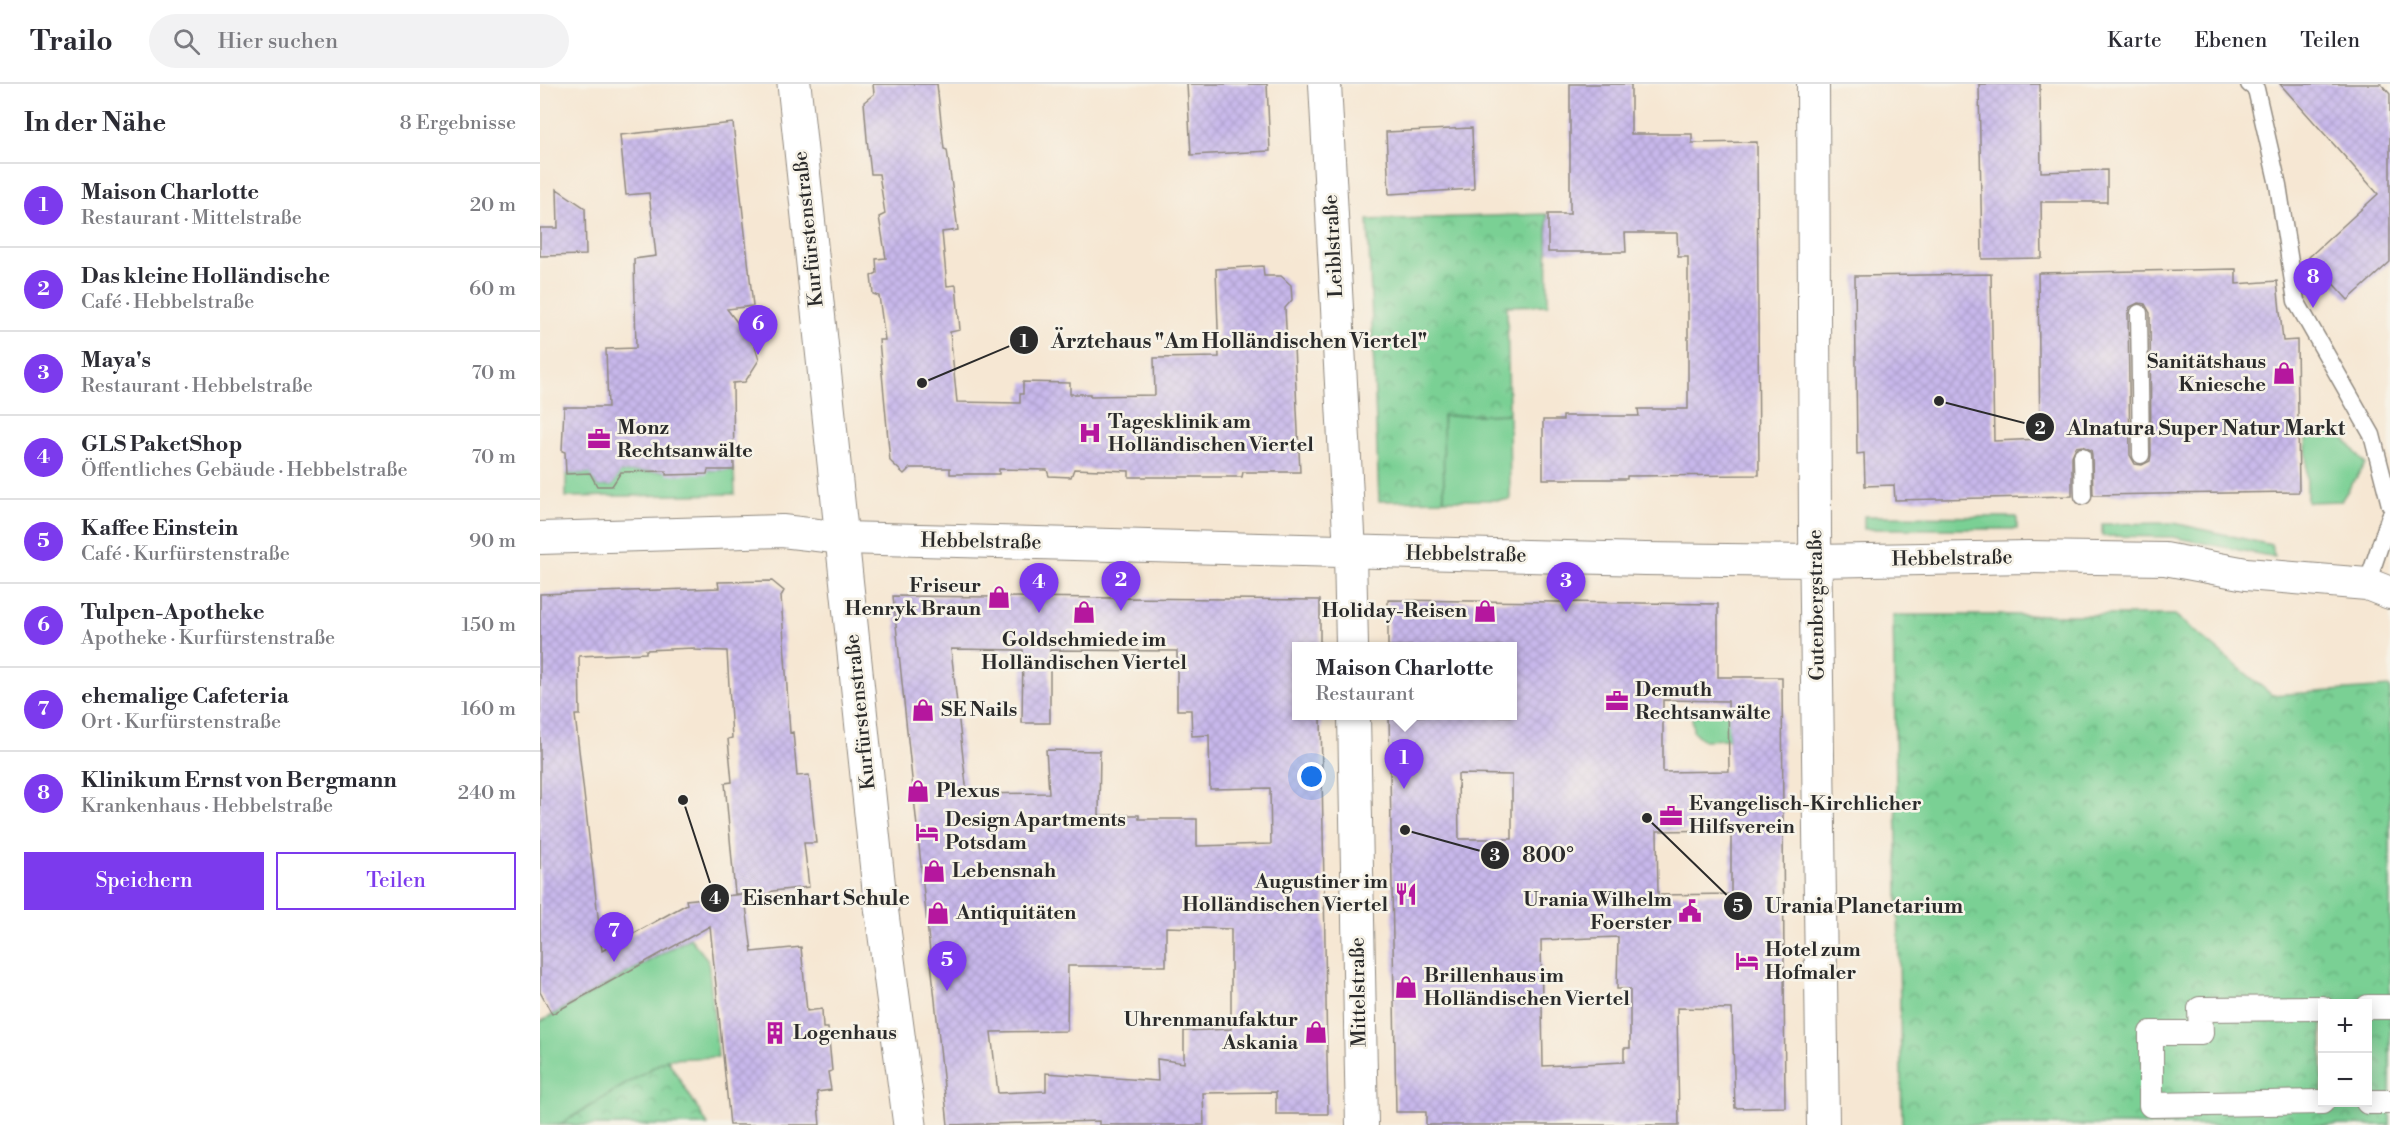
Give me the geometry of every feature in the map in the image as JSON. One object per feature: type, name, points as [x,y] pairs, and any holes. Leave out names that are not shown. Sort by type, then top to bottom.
[{"type":"street","name":"Kurfürstenstraße","points":[[794,84],[880,899],[910,1125]]},
{"type":"street","name":"Leiblstraße","points":[[1325,84],[1350,552]]},
{"type":"street","name":"Gutenbergstraße","points":[[1813,84],[1823,1125]]},
{"type":"street","name":"Hebbelstraße","points":[[540,538],[782,531],[843,538],[1350,552],[1816,561],[2028,557],[2165,560],[2246,574],[2379,588]]},
{"type":"street","points":[[1350,552],[1352,642]]},
{"type":"street","name":"Mittelstraße","points":[[1354,720],[1362,1125]]},
{"type":"street","points":[[2372,1007],[2390,1007]]},
{"type":"street","points":[[2318,1008],[2200,1009],[2201,1033],[2151,1033],[2151,1105],[2318,1102]]},
{"type":"street","points":[[2372,1102],[2390,1102]]},
{"type":"lane","points":[[2249,84],[2256,89],[2278,185],[2296,301],[2372,435],[2390,505]]},
{"type":"lane","points":[[2139,313],[2141,455]]},
{"type":"lane","points":[[2082,456],[2083,496]]},
{"type":"lane","points":[[2379,588],[2390,516]]},
{"type":"green space","points":[[1547,214],[1548,305],[1507,306],[1509,414],[1443,416],[1444,500],[1379,501],[1368,220]]},
{"type":"green space","points":[[1509,414],[1510,500],[1444,500],[1442,416]]},
{"type":"green space","points":[[2306,431],[2339,432],[2365,464],[2341,501],[2307,502]]},
{"type":"green space","points":[[734,470],[735,494],[566,497],[566,474],[592,473],[597,486],[612,486],[618,472]]},
{"type":"green space","points":[[1864,516],[2017,517],[2017,529],[1864,529]]},
{"type":"green space","points":[[2174,523],[2271,545],[2275,557],[2173,537],[2102,536],[2102,524]]},
{"type":"green space","points":[[1893,615],[2175,615],[2272,695],[2390,687],[2390,1125],[1902,1125]]},
{"type":"green space","points":[[1698,708],[1729,708],[1729,739],[1703,740],[1693,731],[1692,715]]},
{"type":"green space","points":[[690,938],[708,960],[718,1057],[667,1059],[559,1125],[540,1125],[540,1022]]},
{"type":"green space","points":[[667,1059],[708,1125],[559,1125]]},
{"type":"building","points":[[873,84],[937,84],[944,149],[947,150],[958,230],[942,232],[947,286],[956,285],[960,330],[950,332],[957,402],[1020,403],[1023,382],[1070,383],[1070,394],[1090,394],[1090,396],[1155,395],[1154,358],[1219,357],[1216,269],[1263,266],[1264,276],[1281,276],[1291,285],[1292,300],[1285,308],[1287,346],[1294,347],[1300,472],[1243,472],[1242,477],[1129,477],[1129,471],[1074,469],[1071,477],[1049,476],[1047,470],[999,469],[999,474],[950,474],[950,468],[910,468],[904,474],[890,461],[879,340],[885,340],[879,296],[873,294],[871,276],[877,273],[876,259],[886,258],[879,217],[885,214],[879,174],[871,174],[864,102],[874,94]]},
{"type":"building","points":[[1187,84],[1267,84],[1270,151],[1191,155]]},
{"type":"building","points":[[1570,84],[1631,84],[1631,134],[1692,134],[1692,143],[1757,142],[1759,475],[1543,479],[1543,420],[1563,420],[1563,416],[1639,416],[1638,409],[1688,409],[1688,257],[1678,257],[1677,233],[1625,233],[1626,252],[1548,252],[1548,214],[1570,214]]},
{"type":"building","points":[[1979,84],[2040,84],[2041,172],[2107,170],[2107,202],[2041,202],[2042,258],[1982,259]]},
{"type":"building","points":[[2280,84],[2381,84],[2390,94],[2390,262],[2348,300],[2309,257],[2378,194]]},
{"type":"building","points":[[733,123],[753,306],[727,309],[755,346],[759,360],[745,382],[733,383],[734,470],[708,470],[707,474],[666,475],[666,471],[621,472],[612,486],[597,486],[590,473],[566,474],[565,452],[562,451],[564,407],[608,407],[606,349],[636,348],[634,259],[656,256],[649,193],[626,195],[620,135]]},
{"type":"building","points":[[1472,128],[1474,189],[1389,194],[1386,132]]},
{"type":"building","points":[[557,189],[585,208],[586,255],[540,256],[540,228],[558,228]]},
{"type":"building","points":[[2236,269],[2236,284],[2277,281],[2283,341],[2297,340],[2299,492],[2093,495],[2091,450],[2082,446],[2076,447],[2072,456],[2072,496],[1895,500],[1894,485],[1865,486],[1864,453],[1857,454],[1855,276],[1991,274],[1994,441],[2040,439],[2038,273]],"holes":[[[2138,303],[2145,304],[2150,313],[2151,455],[2150,461],[2142,465],[2135,464],[2130,455],[2128,313],[2130,307]]]},
{"type":"building","points":[[772,581],[784,591],[781,596],[790,733],[793,732],[797,776],[809,775],[816,843],[804,843],[809,887],[773,891],[746,906],[752,952],[801,947],[807,1011],[822,1009],[823,1028],[828,1028],[832,1071],[828,1072],[831,1090],[817,1092],[820,1125],[730,1125],[710,926],[552,1014],[540,992],[540,594],[719,588],[718,582]],"holes":[[[694,648],[694,650],[727,651],[732,738],[728,739],[732,782],[725,783],[735,894],[744,894],[686,900],[687,904],[602,951],[575,715],[580,715],[579,656],[646,653],[646,650]]]},
{"type":"building","points":[[893,596],[1320,600],[1320,642],[1292,642],[1292,720],[1321,720],[1328,1114],[1276,1114],[1276,1092],[1203,1093],[1204,1125],[1099,1125],[1099,1121],[948,1125]],"holes":[[[951,649],[1023,650],[1022,723],[1050,723],[1050,650],[1177,651],[1177,710],[1191,710],[1192,736],[1209,735],[1210,789],[1270,788],[1271,844],[1197,846],[1197,819],[1139,819],[1139,815],[1099,815],[1100,751],[1046,750],[1049,793],[967,794]],[[1166,927],[1231,929],[1231,1029],[1184,1031],[1184,1063],[1157,1059],[1158,1081],[1046,1073],[1046,1091],[998,1093],[991,1032],[1067,1031],[1068,966],[1166,966]]]},
{"type":"building","points":[[1388,600],[1718,604],[1718,677],[1782,677],[1785,1107],[1735,1108],[1732,1009],[1677,1008],[1679,1125],[1426,1125],[1426,1112],[1396,1112],[1389,720],[1517,720],[1517,642],[1388,642]],"holes":[[[1663,700],[1728,701],[1729,771],[1663,772]],[[1458,774],[1512,775],[1512,839],[1459,839]],[[1731,830],[1731,894],[1658,895],[1657,831]],[[1618,937],[1617,989],[1630,989],[1630,1048],[1624,1048],[1624,1062],[1543,1066],[1541,940]]]},
{"type":"place","name":"Klinikum Ernst von Bergmann","points":[[2313,308]]},
{"type":"place","name":"Tulpen-Apotheke","points":[[758,355]]},
{"type":"place","name":"Sanitätshaus Kniesche","points":[[2284,373]]},
{"type":"place","name":"Ärztehaus \"Am Holländischen Viertel\"","points":[[922,383]]},
{"type":"place","name":"Alnatura Super Natur Markt","points":[[1939,401]]},
{"type":"place","name":"Tagesklinik am Holländischen Viertel","points":[[1090,433]]},
{"type":"place","name":"Monz Rechtsanwälte","points":[[599,439]]},
{"type":"place","name":"Friseur Henryk Braun","points":[[999,597]]},
{"type":"place","name":"Das kleine Holländische","points":[[1121,611]]},
{"type":"place","name":"Holiday-Reisen","points":[[1485,611]]},
{"type":"place","name":"Goldschmiede im Holländischen Viertel","points":[[1084,612]]},
{"type":"place","name":"Maya's","points":[[1566,612]]},
{"type":"place","name":"GLS PaketShop","points":[[1039,613]]},
{"type":"place","name":"Demuth Rechtsanwälte","points":[[1617,701]]},
{"type":"place","name":"SE Nails","points":[[923,710]]},
{"type":"place","name":"Maison Charlotte","points":[[1404,789]]},
{"type":"place","name":"Plexus","points":[[918,791]]},
{"type":"place","name":"Eisenhart Schule","points":[[683,800]]},
{"type":"place","name":"Evangelisch-Kirchlicher Hilfsverein","points":[[1671,816]]},
{"type":"place","name":"Urania Planetarium","points":[[1647,818]]},
{"type":"place","name":"800°","points":[[1405,830]]},
{"type":"place","name":"Design Apartments Potsdam","points":[[927,832]]},
{"type":"place","name":"Lebensnah","points":[[934,871]]},
{"type":"place","name":"Augustiner im Holländischen Viertel","points":[[1406,894]]},
{"type":"place","name":"Urania Wilhelm Foerster","points":[[1690,911]]},
{"type":"place","name":"Antiquitäten","points":[[938,913]]},
{"type":"place","name":"Hotel zum Hofmaler","points":[[1747,961]]},
{"type":"place","name":"ehemalige Cafeteria","points":[[614,962]]},
{"type":"place","name":"Brillenhaus im Holländischen Viertel","points":[[1406,987]]},
{"type":"place","name":"Kaffee Einstein","points":[[947,991]]},
{"type":"place","name":"Uhrenmanufaktur Askania","points":[[1316,1032]]},
{"type":"place","name":"Logenhaus","points":[[775,1033]]}]
